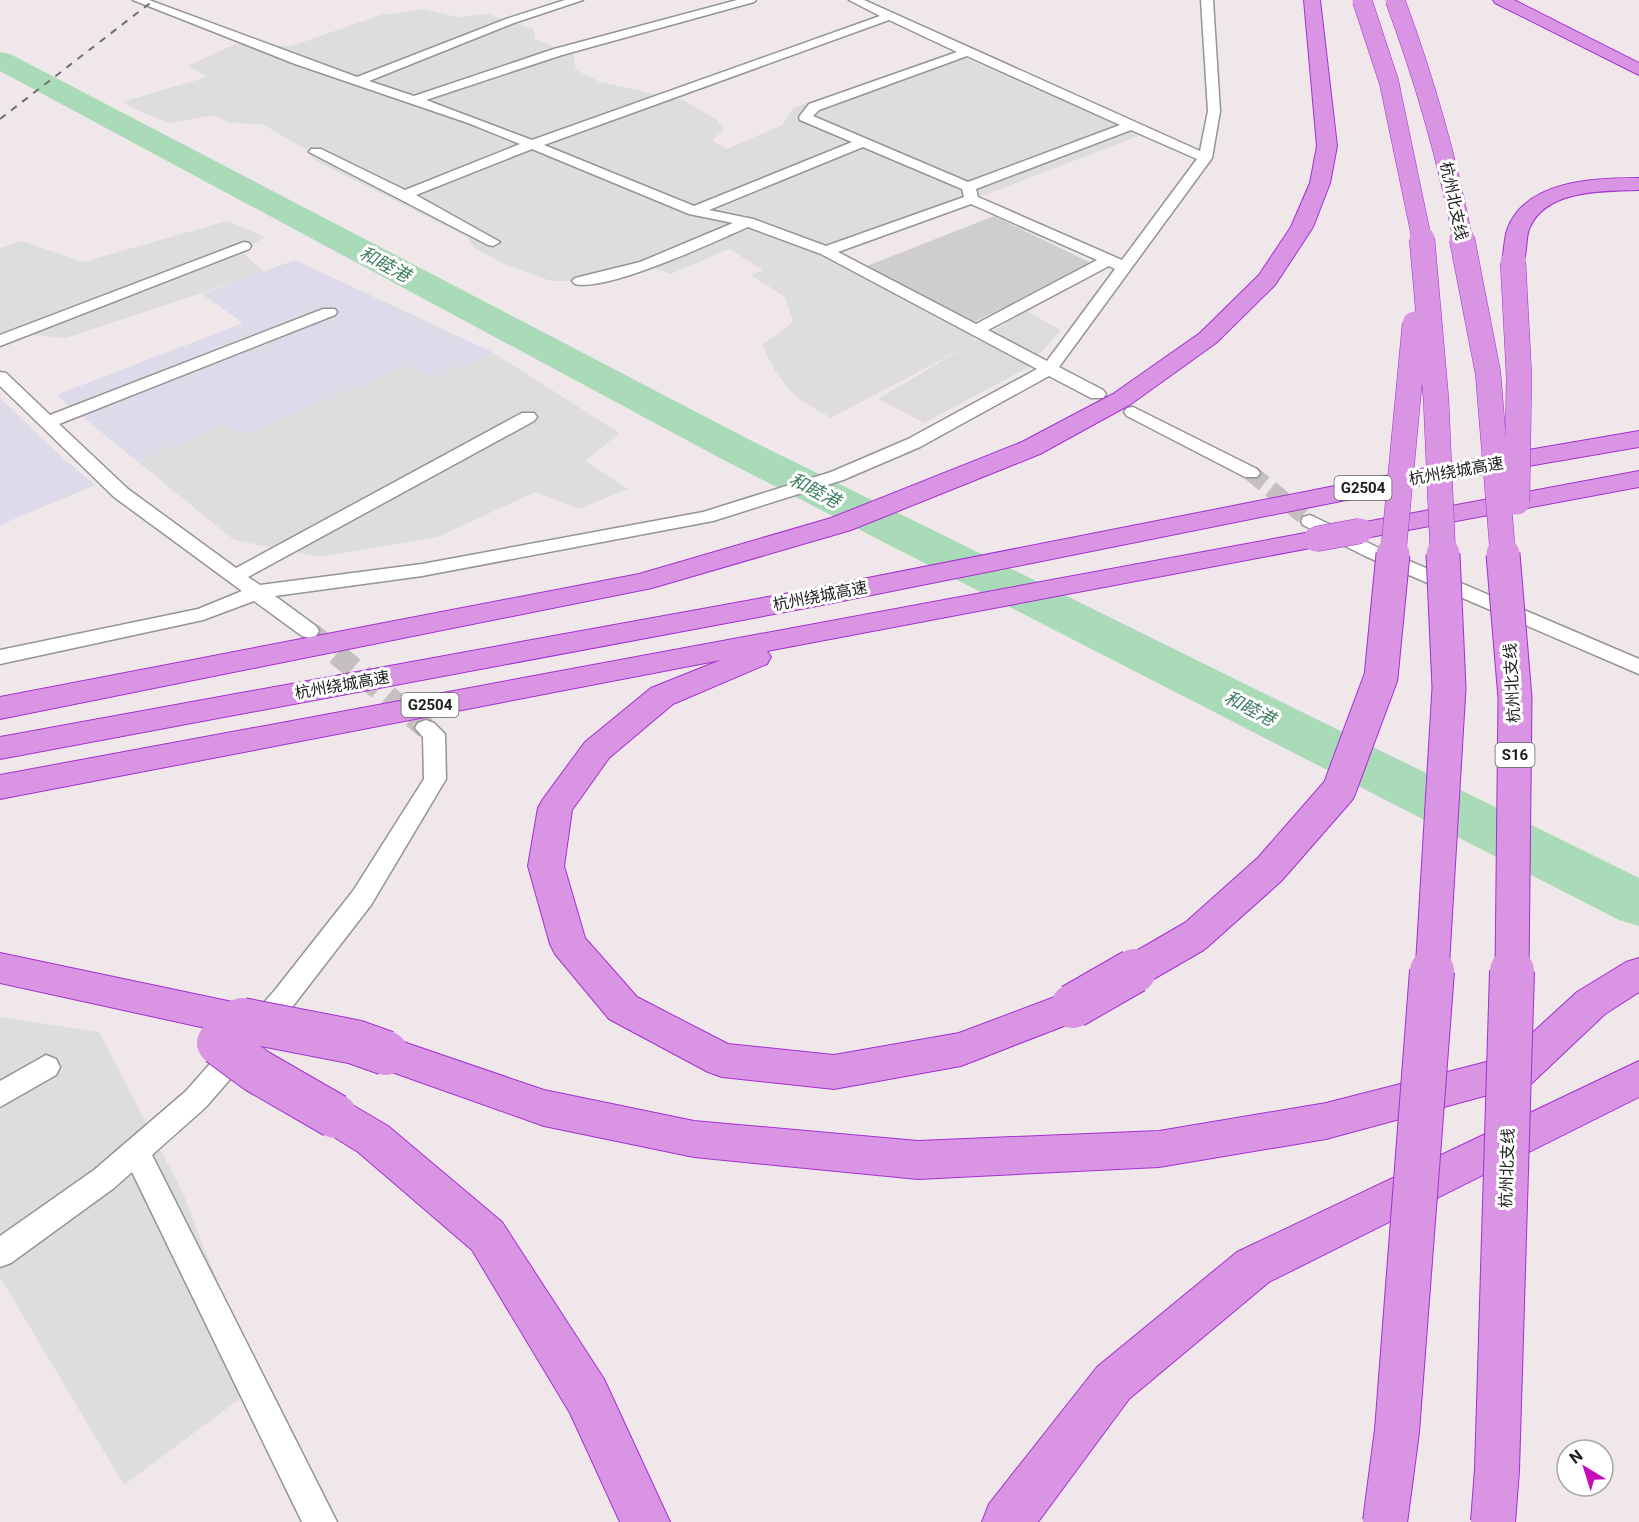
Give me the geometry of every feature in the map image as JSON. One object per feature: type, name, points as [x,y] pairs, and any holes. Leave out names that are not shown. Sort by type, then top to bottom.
[{"type":"highway","points":[[0,708],[642,582],[841,524],[1031,448],[1122,399],[1208,338],[1267,280],[1302,227],[1320,183],[1328,146],[1312,0]]},
{"type":"highway","points":[[1362,0],[1389,82],[1424,248],[1436,399],[1449,688],[1431,988],[1397,1431],[1385,1522]]},
{"type":"highway","name":"杭州北支线","points":[[1395,0],[1418,63],[1452,185],[1488,373],[1515,698],[1512,999],[1497,1470],[1493,1522]]},
{"type":"highway","points":[[1502,0],[1639,70]]},
{"type":"highway","points":[[1530,16],[1639,60]]},
{"type":"highway","points":[[1515,698],[1519,376],[1513,262],[1518,227],[1537,203],[1570,190],[1639,184]]},
{"type":"highway","points":[[818,614],[662,696],[597,750],[555,808],[546,866],[567,944],[623,1008],[722,1060],[834,1072],[961,1049],[1073,1006],[1195,936],[1270,869],[1339,790],[1381,677],[1424,248]]},
{"type":"highway","points":[[1572,450],[1639,428]]},
{"type":"highway","name":"杭州绕城高速","points":[[0,788],[818,614],[1088,543],[1436,474],[1639,439]]},
{"type":"highway","name":"杭州绕城高速","points":[[0,748],[818,614],[860,623],[1145,571],[1313,530],[1360,531],[1639,479]]},
{"type":"highway","points":[[0,968],[163,1004],[230,1032],[356,1042],[544,1107],[694,1139],[918,1160],[1159,1149],[1326,1121],[1518,1071],[1591,1002],[1639,973]]},
{"type":"highway","points":[[230,1032],[257,1071],[373,1139],[487,1236],[587,1396],[645,1522]]},
{"type":"highway","points":[[1007,1522],[1113,1383],[1253,1267],[1639,1078]]},
{"type":"street","points":[[138,0],[299,61],[473,120],[694,210],[748,222],[826,251],[975,332],[1097,394]]},
{"type":"street","points":[[357,81],[510,21],[577,0]]},
{"type":"street","points":[[414,100],[558,52],[750,0]]},
{"type":"street","points":[[855,0],[1205,158]]},
{"type":"street","points":[[0,657],[204,614],[258,592],[422,570],[706,517],[837,476],[914,443],[1049,369],[1205,158],[1214,111],[1208,0]]},
{"type":"street","points":[[405,195],[533,144],[890,16]]},
{"type":"street","points":[[967,52],[814,107],[805,117],[863,142],[1124,267]]},
{"type":"street","points":[[826,251],[1132,125]]},
{"type":"street","points":[[694,210],[863,142]]},
{"type":"street","points":[[316,152],[405,195],[493,242]]},
{"type":"street","points":[[580,281],[604,278],[653,262],[748,222]]},
{"type":"street","points":[[0,341],[244,246]]},
{"type":"street","points":[[975,332],[1109,260]]},
{"type":"street","points":[[48,423],[329,312]]},
{"type":"street","points":[[0,377],[121,493],[309,631]]},
{"type":"street","points":[[1133,412],[1251,473]]},
{"type":"street","points":[[235,576],[528,417]]},
{"type":"street","points":[[1313,530],[1372,552],[1639,667]]},
{"type":"street","points":[[0,1253],[104,1179],[196,1099],[284,998],[362,898],[435,779],[434,734],[426,728]]},
{"type":"street","points":[[0,1095],[46,1067]]},
{"type":"street","points":[[136,1151],[320,1522]]},
{"type":"shaded area","points":[[424,9],[457,17],[487,14],[534,29],[535,39],[573,54],[576,70],[600,82],[683,100],[717,120],[724,130],[712,140],[727,149],[782,125],[793,108],[951,52],[1141,135],[990,193],[827,251],[975,331],[973,343],[831,418],[797,398],[776,373],[762,345],[793,322],[785,297],[751,275],[763,270],[729,249],[671,274],[644,265],[580,281],[551,281],[506,265],[475,248],[467,237],[313,159],[307,150],[262,124],[230,123],[213,115],[171,123],[143,113],[122,102],[207,77],[188,66],[235,44],[291,46],[381,15]]},
{"type":"shaded area","points":[[994,216],[1093,264],[972,323],[867,266]]},
{"type":"shaded area","points":[[227,221],[265,237],[241,251],[264,272],[66,338],[0,332],[0,248],[22,241],[83,262]]},
{"type":"shaded area","points":[[295,260],[494,353],[433,378],[407,365],[247,434],[222,425],[138,462],[56,395],[243,323],[202,294]]},
{"type":"shaded area","points":[[1026,311],[1061,330],[1027,368],[924,423],[878,399]]},
{"type":"shaded area","points":[[494,353],[619,433],[586,461],[628,489],[579,509],[535,492],[438,537],[320,557],[234,540],[138,462],[222,425],[247,434],[407,364],[433,378]]},
{"type":"shaded area","points":[[0,398],[63,458],[95,485],[0,525]]},
{"type":"shaded area","points":[[0,1017],[99,1032],[182,1191],[258,1385],[124,1485],[0,1277]]},
{"type":"waterway","name":"和睦港","points":[[0,60],[733,448],[1639,904]]},
{"type":"tunnel","points":[[1251,473],[1310,521]]},
{"type":"tunnel","points":[[311,633],[426,728]]},
{"type":"railway","points":[[0,119],[154,0]]}]
